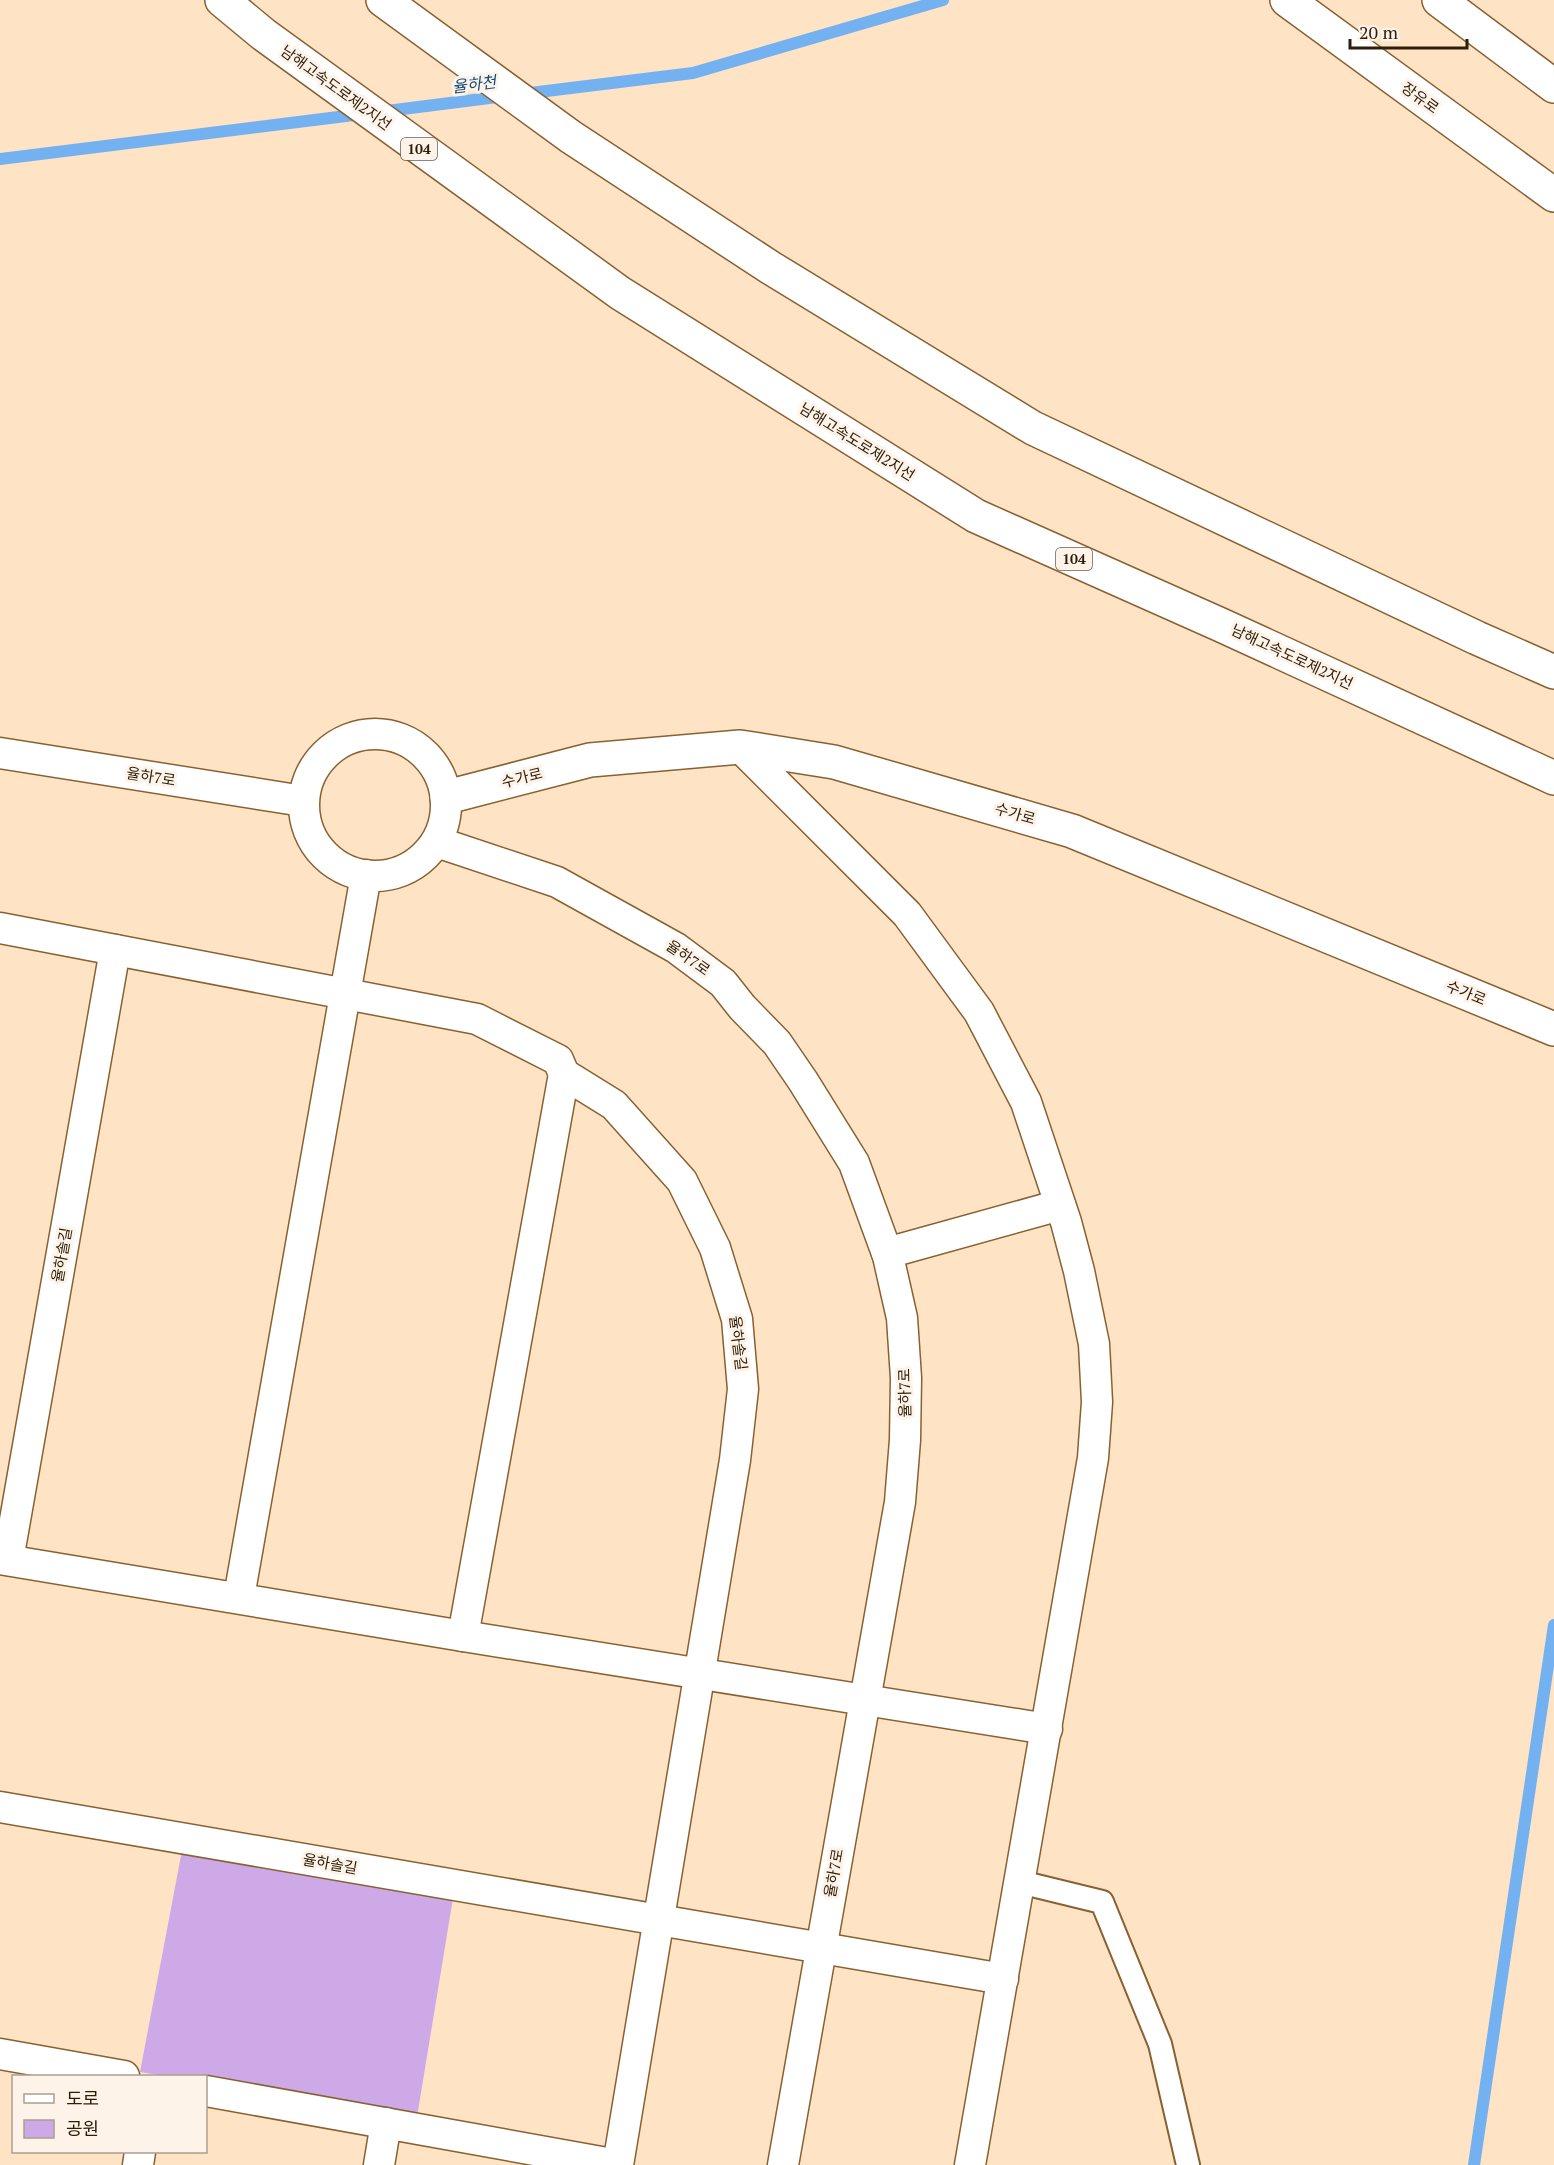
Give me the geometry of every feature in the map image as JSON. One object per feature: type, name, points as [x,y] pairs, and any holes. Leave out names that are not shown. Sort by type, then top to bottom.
[{"type":"main road","name":"남해고속도로제2지선","points":[[222,0],[263,34],[620,293],[976,516],[1221,625],[1554,778]]},
{"type":"main road","points":[[383,0],[571,137],[771,268],[1033,428],[1477,638],[1554,672]]},
{"type":"main road","name":"장유로","points":[[1287,0],[1554,195]]},
{"type":"main road","points":[[1444,4],[1554,86]]},
{"type":"main road","name":"수가로","points":[[447,797],[590,760],[740,747],[834,762],[1072,831],[1554,1029]]},
{"type":"street","points":[[363,734],[387,734],[408,741],[427,755],[441,775],[447,797],[445,820],[437,842],[422,860],[403,871],[380,876],[357,874],[334,864],[317,847],[306,826],[303,801],[308,778],[321,757],[340,742],[363,734]]},
{"type":"street","points":[[740,747],[907,914],[979,1011],[1026,1102],[1079,1271],[1094,1344],[1097,1402],[1093,1458],[970,2165]]},
{"type":"street","name":"율하7로","points":[[0,753],[303,801]]},
{"type":"street","name":"율하7로","points":[[437,842],[557,882],[676,948],[723,983],[777,1044],[854,1163],[887,1253],[902,1318],[906,1378],[905,1440],[900,1502],[783,2165]]},
{"type":"street","points":[[239,1598],[366,875]]},
{"type":"street","name":"율하솔길","points":[[0,928],[477,1019],[558,1060],[564,1074],[614,1106],[682,1181],[715,1248],[737,1319],[743,1389],[735,1460],[618,2165],[207,2091]]},
{"type":"street","name":"율하솔길","points":[[115,950],[4,1560],[463,1636],[700,1672]]},
{"type":"street","points":[[463,1636],[564,1074]]},
{"type":"street","points":[[887,1253],[1060,1205]]},
{"type":"street","points":[[700,1672],[1047,1729]]},
{"type":"street","name":"율하솔길","points":[[0,1807],[659,1920]]},
{"type":"street","points":[[1020,1882],[1102,1902],[1160,2044],[1188,2165]]},
{"type":"street","points":[[659,1920],[1003,1979]]},
{"type":"street","points":[[0,2054],[118,2075]]},
{"type":"street","points":[[379,2165],[387,2123]]},
{"type":"green space","points":[[183,1845],[454,1892],[416,2123],[207,2084],[207,2075],[159,2075],[140,2072]]},
{"type":"waterway","name":"율하천","points":[[522,94],[693,73],[943,0]]},
{"type":"waterway","name":"율하천","points":[[379,112],[505,96]]},
{"type":"waterway","name":"율하천","points":[[0,159],[362,114]]},
{"type":"waterway","points":[[1474,2165],[1554,1625]]}]
